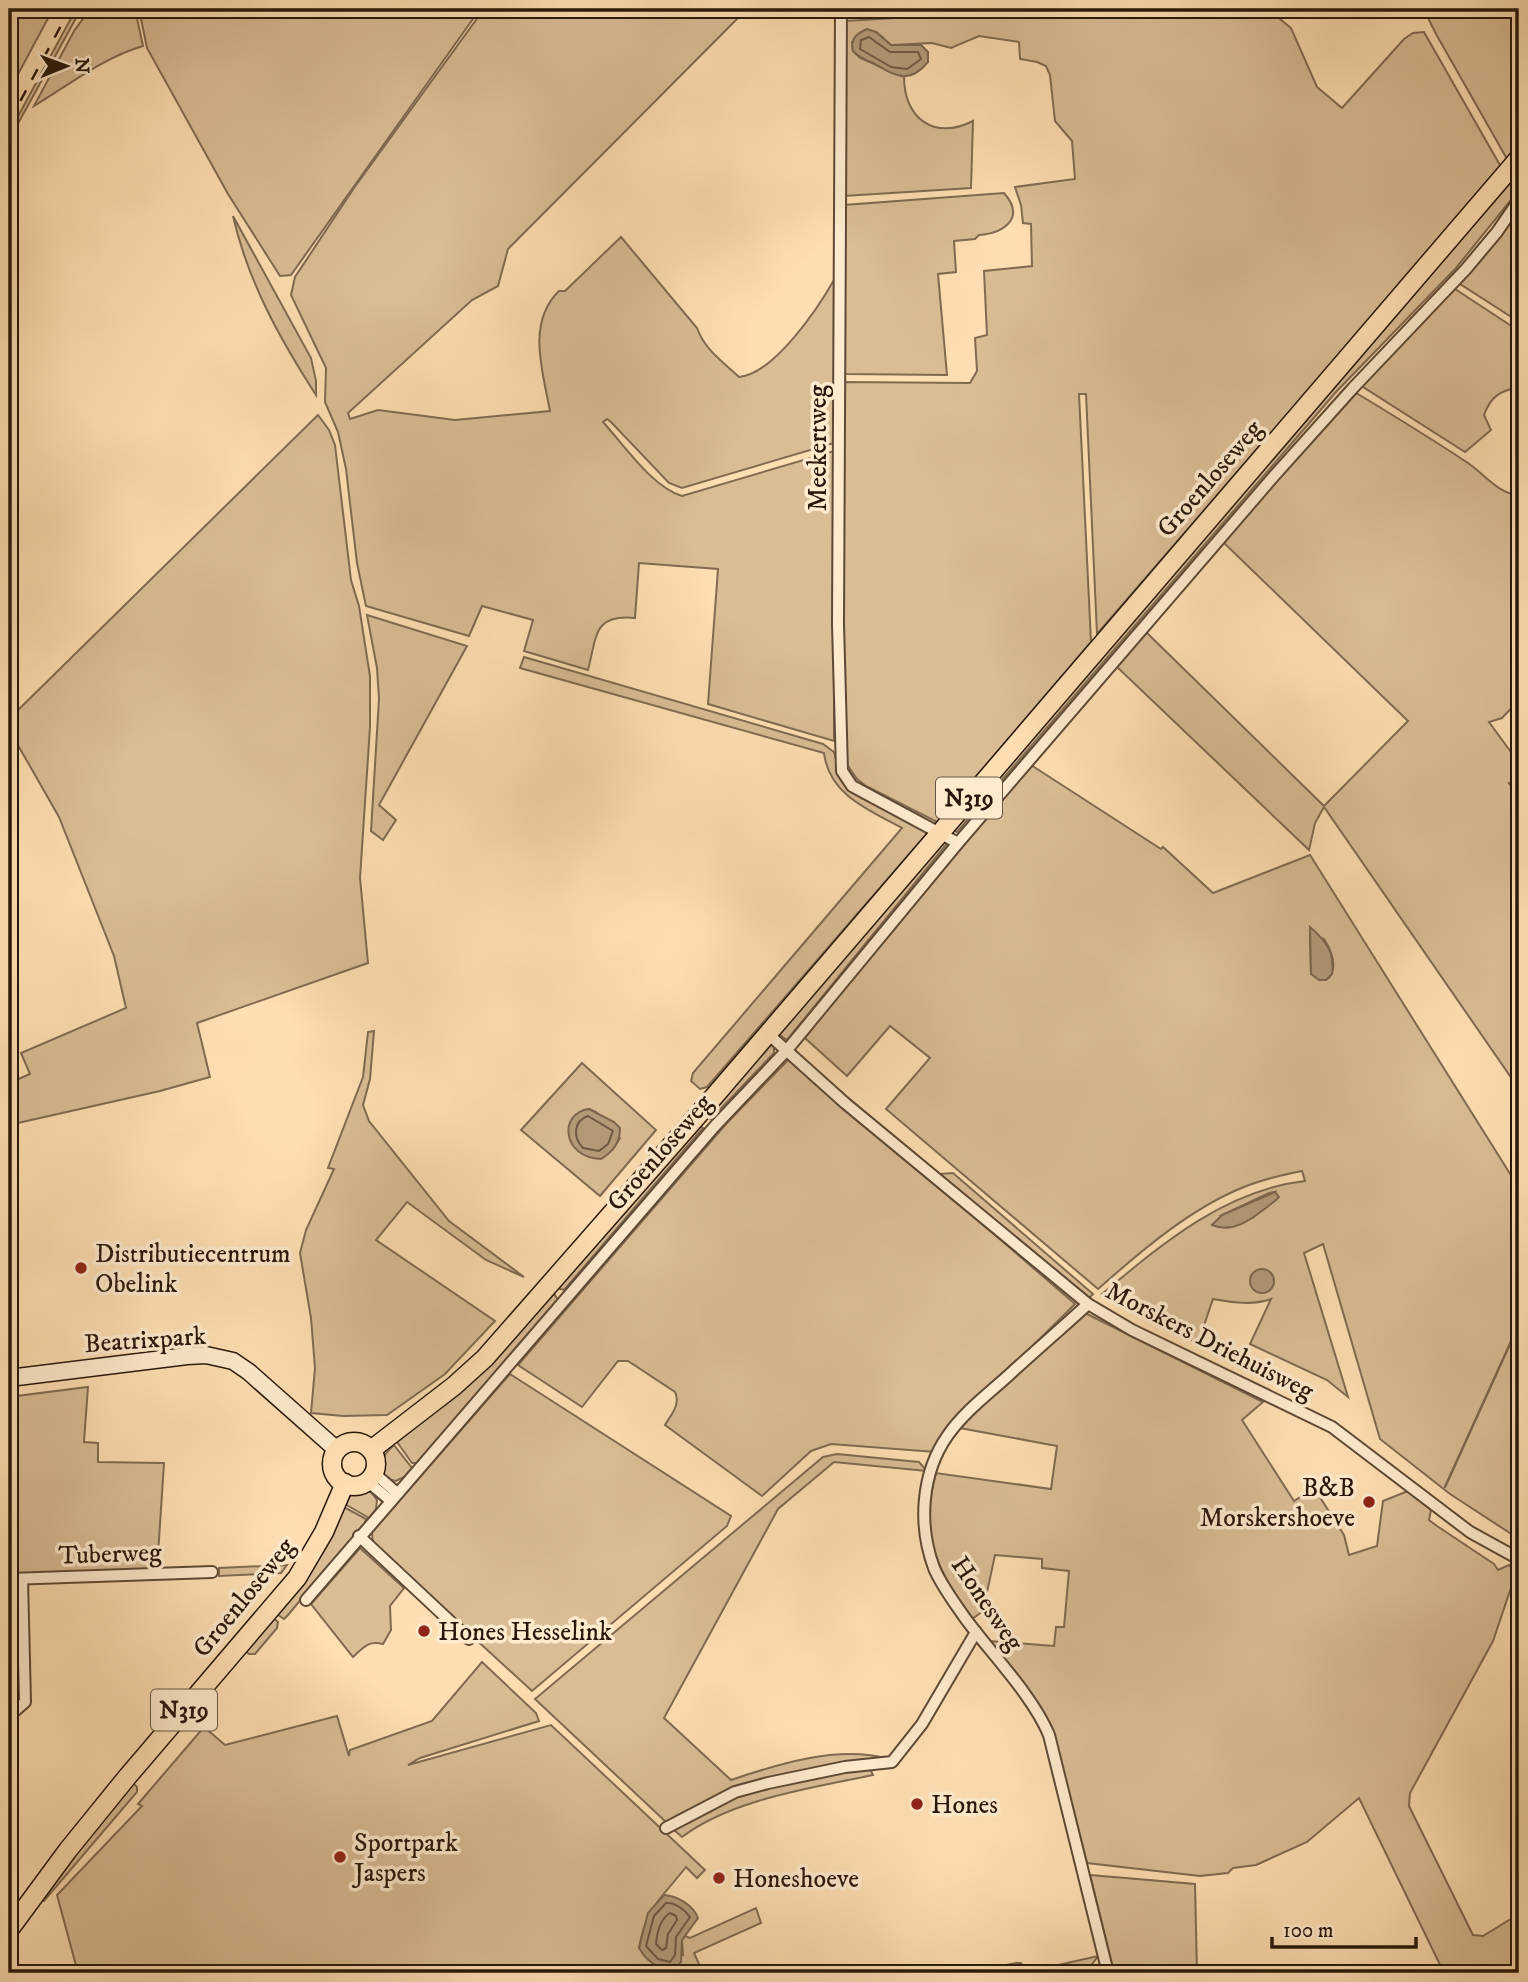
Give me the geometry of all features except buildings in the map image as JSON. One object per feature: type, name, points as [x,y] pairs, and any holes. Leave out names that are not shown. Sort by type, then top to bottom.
[{"type":"main road","name":"Groenloseweg","points":[[371,1450],[454,1386],[485,1358],[699,1114],[1519,158]]},
{"type":"main road","points":[[352,1442],[362,1443],[371,1450],[376,1461],[371,1477],[354,1486],[336,1476],[332,1465],[337,1450],[352,1442]]},
{"type":"main road","name":"Groenloseweg","points":[[9,1930],[128,1776],[297,1578],[324,1532],[345,1483]]},
{"type":"street","name":"Meekertweg","points":[[841,9],[838,624],[842,771],[852,786],[939,832]]},
{"type":"street","name":"Groenloseweg","points":[[306,1600],[714,1127],[787,1050],[958,843],[1274,477],[1353,388],[1466,269],[1519,200]]},
{"type":"street","points":[[939,832],[958,843]]},
{"type":"street","name":"Morskers Driehuisweg","points":[[767,1032],[845,1103],[1088,1304],[1132,1330],[1332,1427],[1470,1532],[1519,1559]]},
{"type":"street","name":"Honesweg","points":[[1088,1304],[964,1417],[947,1436],[929,1474],[924,1506],[929,1553],[935,1571],[976,1632],[1035,1710],[1049,1734],[1108,1973]]},
{"type":"street","name":"Beatrixpark","points":[[9,1378],[187,1356],[219,1357],[233,1361],[249,1373],[337,1450]]},
{"type":"street","points":[[371,1477],[394,1497]]},
{"type":"street","points":[[359,1536],[469,1639]]},
{"type":"street","name":"Tuberweg","points":[[9,1579],[212,1572]]},
{"type":"street","points":[[9,1716],[25,1702],[22,1578]]},
{"type":"street","points":[[666,1828],[735,1792],[845,1767],[892,1762],[922,1724],[976,1632]]},
{"type":"shaded area","points":[[9,9],[53,9],[9,91]]},
{"type":"shaded area","points":[[76,9],[81,9],[9,140],[9,133]]},
{"type":"shaded area","points":[[90,9],[135,9],[143,46],[100,65],[34,106],[74,31]]},
{"type":"shaded area","points":[[139,9],[480,9],[291,275],[280,276],[228,194],[147,48]]},
{"type":"shaded area","points":[[484,9],[747,9],[508,249],[498,286],[472,300],[348,413],[350,419],[378,410],[455,420],[550,411],[541,364],[540,333],[543,318],[559,291],[565,291],[621,237],[697,328],[709,349],[739,377],[766,365],[794,338],[834,280],[834,443],[682,488],[669,483],[611,422],[607,419],[603,422],[649,475],[682,496],[834,451],[834,741],[708,704],[718,569],[639,563],[635,618],[621,618],[604,624],[596,638],[588,670],[524,651],[533,620],[482,606],[469,636],[366,606],[357,563],[346,469],[338,432],[325,402],[326,368],[291,295],[295,277],[354,188]]},
{"type":"shaded area","points":[[895,9],[1268,9],[1291,28],[1317,87],[1342,108],[1404,39],[1413,33],[1424,32],[1501,167],[1097,634],[1086,394],[1079,394],[1091,642],[937,822],[866,786],[857,779],[846,763],[843,691],[844,382],[970,383],[977,371],[975,338],[987,335],[984,271],[1032,266],[1031,224],[1023,223],[1015,187],[1075,179],[1072,141],[1055,121],[1050,75],[1046,66],[1020,59],[1019,42],[979,36],[951,48],[932,43],[891,45],[876,32],[852,42],[853,51],[860,58],[904,77],[909,104],[924,122],[934,127],[946,128],[959,127],[973,121],[971,188],[844,196],[845,21],[895,18]]},
{"type":"shaded area","points":[[1428,9],[1519,9],[1519,145],[1507,159],[1436,34],[1429,20]]},
{"type":"shaded area","points":[[1512,176],[1519,181],[1519,190],[1456,268],[1336,392],[957,832],[947,827]]},
{"type":"shaded area","points":[[1004,193],[1013,210],[1009,223],[997,231],[979,235],[975,239],[954,241],[956,272],[938,274],[947,375],[844,374],[844,205]]},
{"type":"shaded area","points":[[233,216],[311,358],[316,395],[290,353],[256,287]]},
{"type":"shaded area","points":[[1511,220],[1519,316],[1519,322],[1457,282]]},
{"type":"shaded area","points":[[1452,287],[1519,331],[1519,387],[1506,390],[1493,399],[1484,415],[1491,430],[1465,452],[1360,385]]},
{"type":"shaded area","points":[[1353,391],[1465,461],[1497,487],[1519,495],[1519,700],[1502,718],[1489,722],[1519,763],[1519,1089],[1324,807],[1315,823],[1309,850],[1116,666],[1146,632],[1324,806],[1408,721],[1223,542]]},
{"type":"shaded area","points":[[318,415],[329,430],[335,445],[351,580],[359,606],[370,676],[370,727],[360,878],[368,963],[197,1023],[210,1077],[9,1125],[9,1083],[30,1074],[21,1053],[126,1008],[114,956],[59,817],[11,733],[9,734],[9,719]]},
{"type":"shaded area","points":[[367,615],[467,646],[379,805],[396,820],[383,840],[371,831],[379,699],[377,668]]},
{"type":"shaded area","points":[[524,657],[823,744],[834,752],[840,773],[931,829],[707,1087],[700,1089],[691,1081],[693,1073],[902,828],[852,800],[834,780],[827,768],[824,753],[520,668]]},
{"type":"shaded area","points":[[1031,765],[1161,849],[1163,847],[1213,893],[1310,855],[1519,1188],[1519,1539],[1450,1494],[1380,1439],[1323,1244],[1304,1253],[1348,1397],[1327,1380],[1250,1344],[1271,1299],[1249,1303],[1213,1299],[1198,1343],[1102,1294],[1196,1222],[1248,1195],[1305,1181],[1302,1171],[1251,1184],[1205,1206],[1149,1246],[1098,1289],[886,1109],[930,1058],[890,1026],[847,1076],[805,1038]],"holes":[[[1310,936],[1324,939],[1329,948],[1333,963],[1329,978],[1311,974]],[[1275,1192],[1253,1218],[1222,1215],[1269,1193]]]},
{"type":"shaded area","points":[[941,834],[950,840],[787,1040],[774,1031]]},
{"type":"shaded area","points":[[374,1031],[370,1079],[363,1105],[369,1121],[449,1221],[524,1277],[486,1260],[407,1202],[376,1240],[495,1321],[445,1374],[387,1415],[343,1416],[311,1413],[315,1368],[311,1318],[300,1253],[306,1230],[334,1169],[328,1168],[363,1077],[368,1032]]},
{"type":"shaded area","points":[[769,1042],[774,1047],[774,1053],[711,1119],[703,1114]]},
{"type":"shaded area","points":[[790,1058],[1075,1304],[953,1424],[935,1452],[831,1444],[811,1451],[762,1496],[665,1425],[676,1405],[675,1392],[628,1361],[618,1361],[582,1407],[518,1365],[726,1124]]},
{"type":"shaded area","points":[[582,1063],[656,1130],[600,1196],[521,1130]],"holes":[[[584,1110],[596,1112],[620,1138],[613,1149]]]},
{"type":"shaded area","points":[[697,1123],[703,1128],[564,1290],[556,1288]]},
{"type":"shaded area","points":[[953,1173],[1093,1294],[1088,1299],[939,1174]]},
{"type":"shaded area","points":[[553,1292],[558,1300],[417,1463],[412,1463],[397,1442],[471,1380]]},
{"type":"shaded area","points":[[1079,1310],[1263,1402],[1242,1420],[1294,1501],[1314,1488],[1344,1535],[1349,1555],[1377,1546],[1383,1501],[1408,1491],[1431,1510],[1429,1520],[1494,1564],[1498,1570],[1509,1565],[1516,1573],[1493,1641],[1410,1793],[1409,1806],[1473,1935],[1483,1936],[1519,1914],[1519,1973],[1444,1973],[1359,1798],[1307,1842],[1256,1865],[1233,1868],[1228,1873],[1200,1876],[1087,1863],[1054,1736],[988,1641],[1054,1646],[1056,1627],[1064,1627],[1069,1571],[1042,1568],[1042,1559],[995,1555],[983,1611],[972,1619],[940,1567],[930,1533],[929,1514],[936,1473],[1051,1489],[1057,1446],[960,1428]]},
{"type":"shaded area","points":[[510,1374],[731,1516],[727,1526],[532,1691],[373,1545],[372,1532]]},
{"type":"shaded area","points":[[88,1387],[84,1442],[98,1443],[98,1462],[164,1463],[157,1570],[9,1577],[9,1397]]},
{"type":"shaded area","points":[[394,1445],[412,1468],[396,1481],[384,1478],[381,1468],[384,1456]]},
{"type":"shaded area","points":[[837,1454],[919,1462],[927,1471],[834,1462],[778,1509],[664,1718],[731,1780],[787,1763],[827,1755],[885,1758],[722,1794],[666,1822],[535,1699],[823,1457]]},
{"type":"shaded area","points":[[361,1489],[371,1492],[377,1500],[376,1509],[369,1518],[345,1504],[352,1493]]},
{"type":"shaded area","points":[[344,1507],[366,1519],[365,1523],[284,1619],[275,1613]]},
{"type":"shaded area","points":[[360,1548],[404,1588],[390,1606],[391,1630],[383,1644],[370,1644],[353,1657],[311,1604]]},
{"type":"shaded area","points":[[287,1565],[281,1573],[219,1576],[219,1568]]},
{"type":"shaded area","points":[[272,1617],[278,1622],[277,1628],[255,1654],[249,1654],[244,1650]]},
{"type":"shaded area","name":"Sportpark Jaspers","points":[[482,1662],[536,1713],[539,1721],[420,1758],[408,1765],[551,1725],[705,1870],[697,1878],[686,1867],[650,1913],[639,1948],[683,1955],[682,1940],[685,1936],[690,1938],[756,1908],[761,1923],[694,1953],[703,1973],[78,1973],[57,1895],[142,1806],[138,1804],[204,1727],[225,1745],[337,1716],[349,1756],[350,1750],[432,1721]]},
{"type":"shaded area","points":[[870,1769],[873,1775],[799,1790],[748,1804],[702,1824],[682,1837],[673,1829],[719,1804],[760,1788],[815,1776]]},
{"type":"shaded area","points":[[131,1781],[137,1787],[137,1792],[44,1901],[41,1899]]},
{"type":"shaded area","points":[[1090,1875],[1195,1884],[1197,1973],[1129,1973],[1114,1966],[1118,1973],[1114,1973]]},
{"type":"shaded area","points":[[1098,1956],[1086,1973],[968,1973],[1016,1963],[1021,1963],[1027,1972]]},
{"type":"water","points":[[867,29],[876,32],[891,45],[921,45],[928,52],[928,62],[914,74],[901,76],[862,58],[853,51],[852,43],[857,35]]},
{"type":"water","points":[[1310,927],[1321,937],[1331,953],[1332,974],[1326,980],[1319,980],[1311,974]]},
{"type":"water","points":[[589,1109],[620,1128],[615,1146],[601,1159],[588,1157],[578,1151],[569,1135],[572,1118]]},
{"type":"water","points":[[1275,1192],[1279,1197],[1275,1201],[1245,1222],[1229,1227],[1212,1225],[1222,1215]]},
{"type":"water","points":[[1262,1269],[1271,1272],[1274,1281],[1271,1290],[1262,1293],[1253,1290],[1250,1281],[1253,1272]]},
{"type":"water","points":[[664,1895],[684,1902],[693,1909],[698,1918],[682,1940],[681,1962],[670,1969],[652,1963],[639,1948],[648,1913]]},
{"type":"waterway","points":[[1509,783],[1519,796]]},
{"type":"waterway","points":[[1445,1487],[1519,1324]]},
{"type":"railway","points":[[9,122],[70,9]]},
{"type":"place","name":"Distributiecentrum Obelink","points":[[81,1268]]},
{"type":"place","name":"B&B Morskershoeve","points":[[1369,1502]]},
{"type":"place","name":"Hones Hesselink","points":[[424,1631]]},
{"type":"place","name":"Hones","points":[[917,1804]]},
{"type":"place","name":"Sportpark Jaspers","points":[[340,1857]]},
{"type":"place","name":"Honeshoeve","points":[[719,1878]]}]
